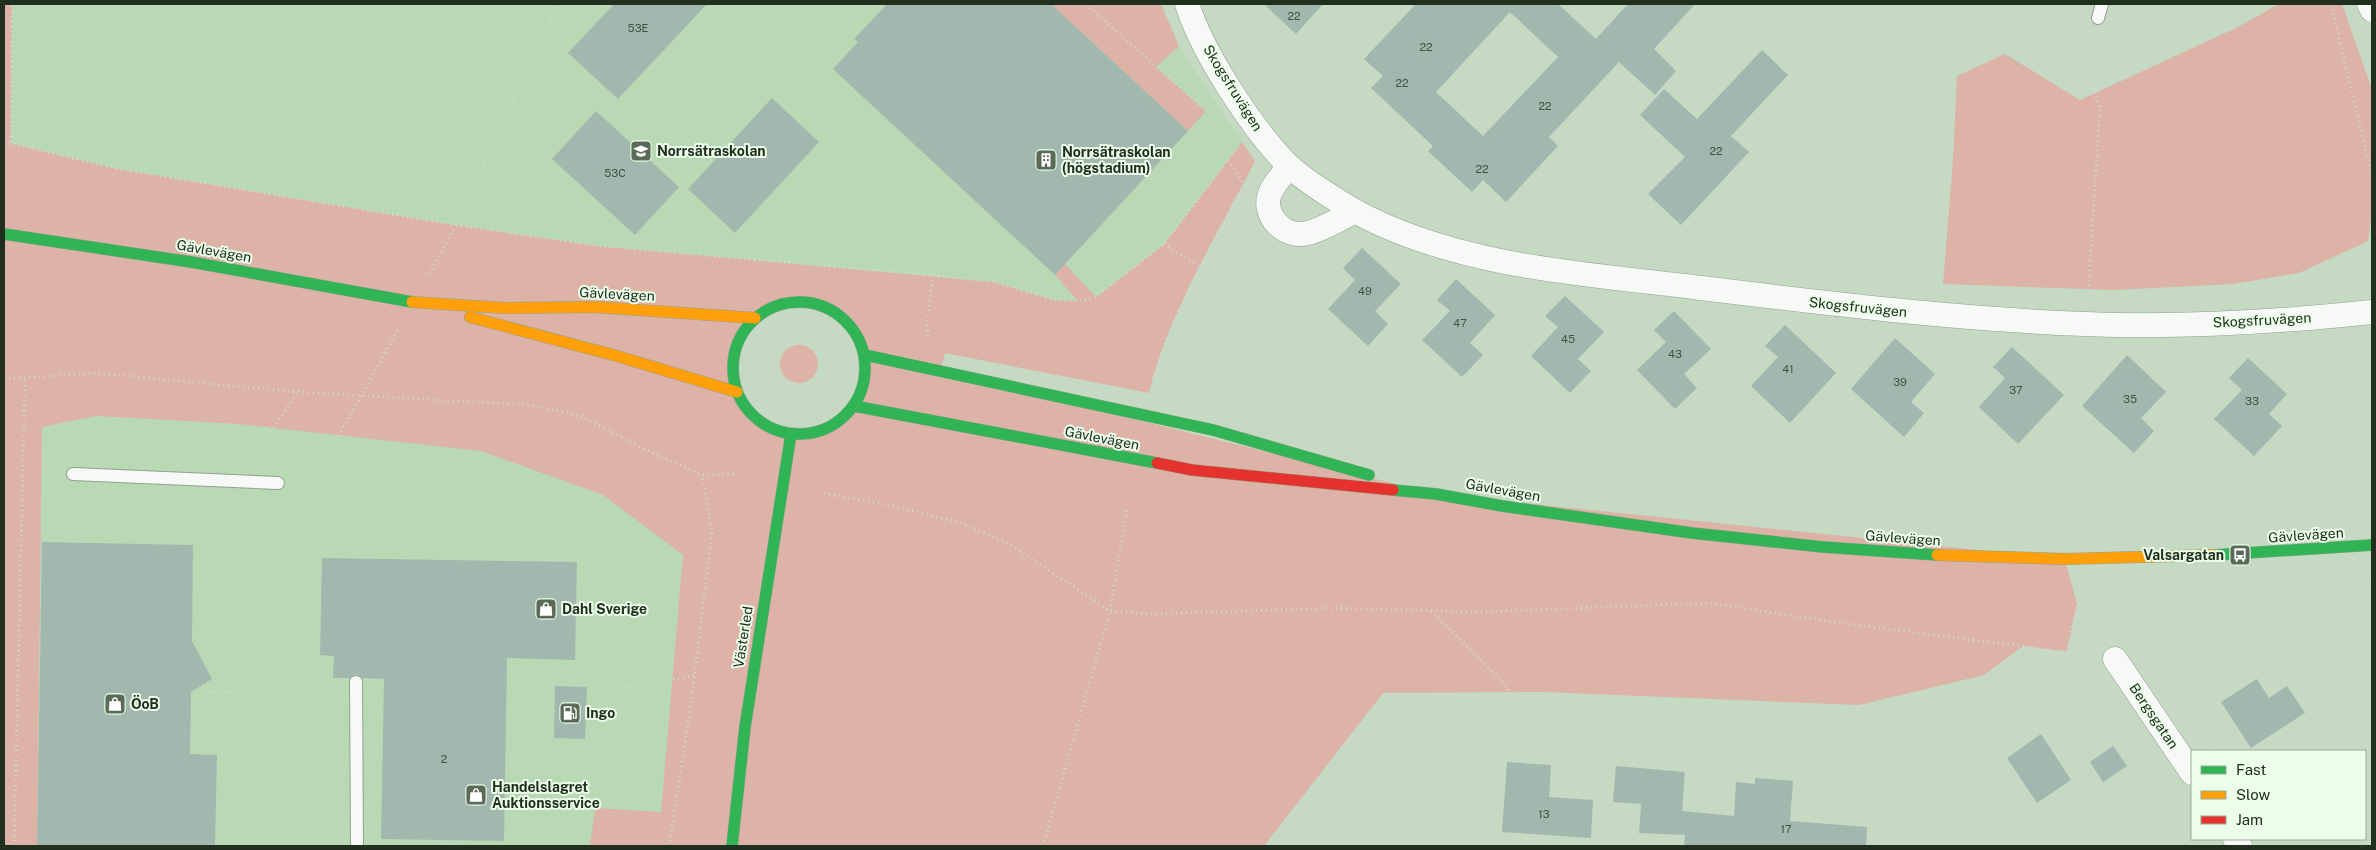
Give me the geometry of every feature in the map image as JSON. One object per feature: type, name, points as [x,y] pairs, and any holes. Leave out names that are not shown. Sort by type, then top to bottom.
[{"type":"main road","name":"Gävlevägen","points":[[4,234],[191,262],[416,303],[590,349],[737,392]]},
{"type":"main road","points":[[803,301],[822,306],[841,317],[857,334],[865,355],[866,373],[862,390],[854,406],[841,420],[827,429],[809,434],[792,434],[775,430],[757,420],[745,406],[737,392],[732,371],[735,352],[743,331],[755,318],[778,304],[803,301]]},
{"type":"main road","name":"Gävlevägen","points":[[416,303],[504,308],[595,307],[755,318]]},
{"type":"main road","name":"Gävlevägen","points":[[865,355],[1213,430],[1436,494]]},
{"type":"main road","name":"Gävlevägen","points":[[854,406],[1192,470],[1436,494],[1502,506],[1711,536],[1814,546],[1963,557],[2065,559],[2180,558],[2372,545]]},
{"type":"main road","name":"Västerled","points":[[732,846],[745,726],[792,434]]},
{"type":"street","name":"Skogsfruvägen","points":[[1187,4],[1219,71],[1257,130],[1289,166],[1355,211],[1431,245],[1480,256],[1598,275],[1900,312],[2086,324],[2237,323],[2372,312]]},
{"type":"street","points":[[2369,4],[2372,10]]},
{"type":"street","points":[[1289,166],[1270,192],[1268,208],[1273,220],[1283,230],[1302,234],[1355,211]]},
{"type":"street","name":"Bergsgatan","points":[[2115,659],[2191,772]]},
{"type":"lane","points":[[2098,18],[2102,4]]},
{"type":"lane","points":[[72,474],[278,482]]},
{"type":"lane","points":[[356,682],[357,846]]},
{"type":"path","points":[[11,142],[12,4]]},
{"type":"path","points":[[319,472],[416,303],[456,225],[558,4]]},
{"type":"path","points":[[1086,4],[1220,124]]},
{"type":"path","points":[[1991,4],[2090,84],[2100,107],[2088,299],[2078,298]]},
{"type":"path","points":[[2090,84],[2125,64],[2211,30],[2256,4]]},
{"type":"path","points":[[2331,4],[2372,177]]},
{"type":"path","points":[[4,142],[11,142],[113,168],[456,225],[599,246],[994,282],[1054,300],[1079,302],[1096,297],[1164,244],[1242,142]]},
{"type":"path","points":[[1153,377],[1173,323],[1255,161],[1273,147]]},
{"type":"path","points":[[1228,160],[1244,184]]},
{"type":"path","points":[[1164,244],[1201,268]]},
{"type":"path","points":[[932,275],[927,324],[929,340],[933,347]]},
{"type":"path","points":[[2294,289],[2372,280]]},
{"type":"path","points":[[4,379],[96,373],[298,392],[530,405],[581,416],[646,450],[702,475],[736,474]]},
{"type":"path","points":[[14,846],[25,379]]},
{"type":"path","points":[[235,481],[298,392]]},
{"type":"path","points":[[1277,415],[1379,430],[1633,479],[1785,498],[1934,511],[2111,512],[2190,499],[2372,482]]},
{"type":"path","points":[[669,846],[694,676],[712,530],[702,475]]},
{"type":"path","points":[[824,493],[893,506],[958,522],[1007,543],[1110,611],[1149,614],[1337,608],[1476,612],[1708,603],[1855,625],[2067,652]]},
{"type":"path","points":[[1043,846],[1110,611],[1127,510]]},
{"type":"path","points":[[2058,748],[2076,736],[2067,652],[2078,604],[2098,593],[2243,592],[2372,584]]},
{"type":"path","points":[[576,604],[625,605]]},
{"type":"path","points":[[1430,611],[1504,683],[1518,709],[1518,728]]},
{"type":"path","points":[[614,689],[694,676]]},
{"type":"path","points":[[202,685],[211,692],[268,693]]},
{"type":"path","points":[[2200,750],[2229,732]]},
{"type":"shaded area","points":[[4,4],[12,4],[11,143],[113,168],[456,225],[599,246],[994,282],[1054,300],[1078,301],[1055,275],[1065,264],[1096,297],[1164,244],[1242,142],[1255,161],[1181,303],[1158,363],[1149,393],[945,353],[940,371],[1436,494],[2065,559],[2077,604],[2067,652],[2023,646],[1984,675],[1859,705],[1544,692],[1383,693],[1264,846],[590,846],[595,808],[661,812],[683,555],[603,495],[481,451],[239,424],[96,416],[42,427],[37,846],[4,846]],"holes":[[[803,301],[832,311],[850,326],[862,348],[866,374],[864,386],[852,409],[831,426],[809,433],[786,432],[766,425],[749,411],[737,393],[733,370],[738,344],[743,333],[756,318],[772,308]]]},
{"type":"shaded area","name":"Norrsätraskolan","points":[[12,4],[1161,4],[1179,46],[1242,142],[1164,244],[1096,297],[1079,301],[1054,300],[994,282],[599,246],[456,225],[113,168],[11,142]]},
{"type":"shaded area","points":[[1051,4],[1161,4],[1179,46],[1156,67],[1206,111],[1188,131]]},
{"type":"shaded area","points":[[2279,4],[2342,4],[2372,89],[2372,209],[2368,241],[2299,273],[2233,284],[2113,290],[1943,284],[1953,160],[1957,76],[2005,54],[2080,100],[2236,28]]},
{"type":"shaded area","points":[[799,345],[813,350],[818,364],[813,378],[799,383],[785,378],[780,364],[785,350]]},
{"type":"shaded area","points":[[96,416],[239,424],[481,451],[603,495],[683,555],[659,846],[37,846],[42,426]]},
{"type":"building","points":[[614,4],[707,4],[618,99],[568,53]]},
{"type":"building","name":"Norrsätraskolan (högstadium)","points":[[887,4],[1051,4],[1188,131],[1055,275],[833,69],[858,42],[854,39]]},
{"type":"building","points":[[1264,4],[1323,4],[1296,34]]},
{"type":"building","points":[[1416,4],[1558,4],[1596,39],[1628,4],[1695,4],[1654,49],[1676,71],[1655,95],[1619,62],[1549,137],[1558,146],[1506,202],[1483,180],[1472,192],[1428,151],[1433,146],[1371,88],[1383,76],[1364,59]],"holes":[[[1510,12],[1558,57],[1483,136],[1436,92]]]},
{"type":"building","points":[[1762,50],[1788,75],[1731,136],[1749,152],[1681,225],[1648,194],[1685,157],[1640,115],[1664,89],[1697,119]]},
{"type":"building","points":[[772,98],[819,142],[735,233],[688,189]]},
{"type":"building","points":[[596,111],[679,187],[635,235],[552,159]]},
{"type":"building","points":[[1362,248],[1401,284],[1375,311],[1388,324],[1368,346],[1328,309],[1355,280],[1343,268]]},
{"type":"building","points":[[1456,279],[1495,315],[1470,343],[1483,355],[1462,377],[1422,340],[1450,311],[1437,300]]},
{"type":"building","points":[[1565,296],[1604,332],[1578,359],[1591,371],[1570,393],[1531,356],[1558,327],[1545,316]]},
{"type":"building","points":[[1674,311],[1711,349],[1684,374],[1697,388],[1675,409],[1637,370],[1666,342],[1654,330]]},
{"type":"building","points":[[1785,325],[1836,373],[1790,423],[1751,386],[1778,357],[1765,346]]},
{"type":"building","points":[[1895,338],[1935,374],[1911,402],[1924,413],[1904,437],[1851,389]]},
{"type":"building","points":[[2012,347],[2064,395],[2018,444],[1979,407],[2005,378],[1993,367]]},
{"type":"building","points":[[2127,355],[2166,392],[2141,418],[2154,431],[2134,453],[2082,406]]},
{"type":"building","points":[[2248,358],[2287,394],[2269,414],[2282,426],[2254,456],[2214,419],[2242,390],[2229,378]]},
{"type":"building","name":"ÖoB","points":[[42,542],[193,545],[192,641],[212,679],[191,692],[190,754],[217,755],[215,846],[37,846]]},
{"type":"building","points":[[322,558],[577,562],[575,660],[507,658],[504,841],[381,839],[384,679],[363,678],[356,674],[349,678],[333,678],[334,656],[320,655]]},
{"type":"building","points":[[2257,679],[2269,698],[2287,686],[2305,713],[2251,748],[2221,702]]},
{"type":"building","name":"Ingo","points":[[555,686],[587,687],[585,739],[554,738]]},
{"type":"building","points":[[2041,734],[2071,780],[2037,803],[2007,758]]},
{"type":"building","points":[[2113,746],[2127,766],[2103,782],[2090,762]]},
{"type":"building","points":[[1507,762],[1551,765],[1549,797],[1593,800],[1591,838],[1502,832]]},
{"type":"building","points":[[1616,766],[1685,772],[1682,811],[1734,816],[1736,782],[1755,784],[1755,778],[1793,781],[1790,821],[1867,827],[1866,846],[1697,846],[1684,845],[1685,835],[1639,833],[1641,804],[1613,802]]},
{"type":"traffic: fast","points":[[4,234],[191,262],[412,302]]},
{"type":"traffic: fast","points":[[799,302],[812,303],[824,307],[846,321],[860,343],[864,355],[865,368],[864,381],[860,393],[846,415],[824,429],[812,433],[799,434],[786,433],[774,429],[752,415],[738,393],[734,381],[733,368],[734,355],[738,343],[752,321],[774,307],[786,303],[799,302]]},
{"type":"traffic: fast","points":[[865,355],[1213,430],[1369,475]]},
{"type":"traffic: fast","points":[[854,406],[1157,463]]},
{"type":"traffic: fast","points":[[732,846],[745,727],[791,434]]},
{"type":"traffic: fast","points":[[1393,490],[1436,494],[1502,506],[1692,533],[1823,547],[1937,555]]},
{"type":"traffic: fast","points":[[2215,555],[2372,545]]},
{"type":"traffic: slow","points":[[412,302],[504,308],[595,307],[755,318]]},
{"type":"traffic: slow","points":[[470,317],[617,356],[737,392]]},
{"type":"traffic: slow","points":[[1937,555],[2065,559],[2215,555]]},
{"type":"traffic: jam","points":[[1157,463],[1192,470],[1393,490]]},
{"type":"place","name":"Norrsätraskolan","points":[[641,151]]},
{"type":"place","name":"Norrsätraskolan (högstadium)","points":[[1046,160]]},
{"type":"place","name":"Valsargatan","points":[[2240,555]]},
{"type":"place","name":"Dahl Sverige","points":[[546,609]]},
{"type":"place","name":"ÖoB","points":[[115,704]]},
{"type":"place","name":"Ingo","points":[[570,713]]},
{"type":"place","name":"Handelslagret Auktionsservice","points":[[476,795]]}]
